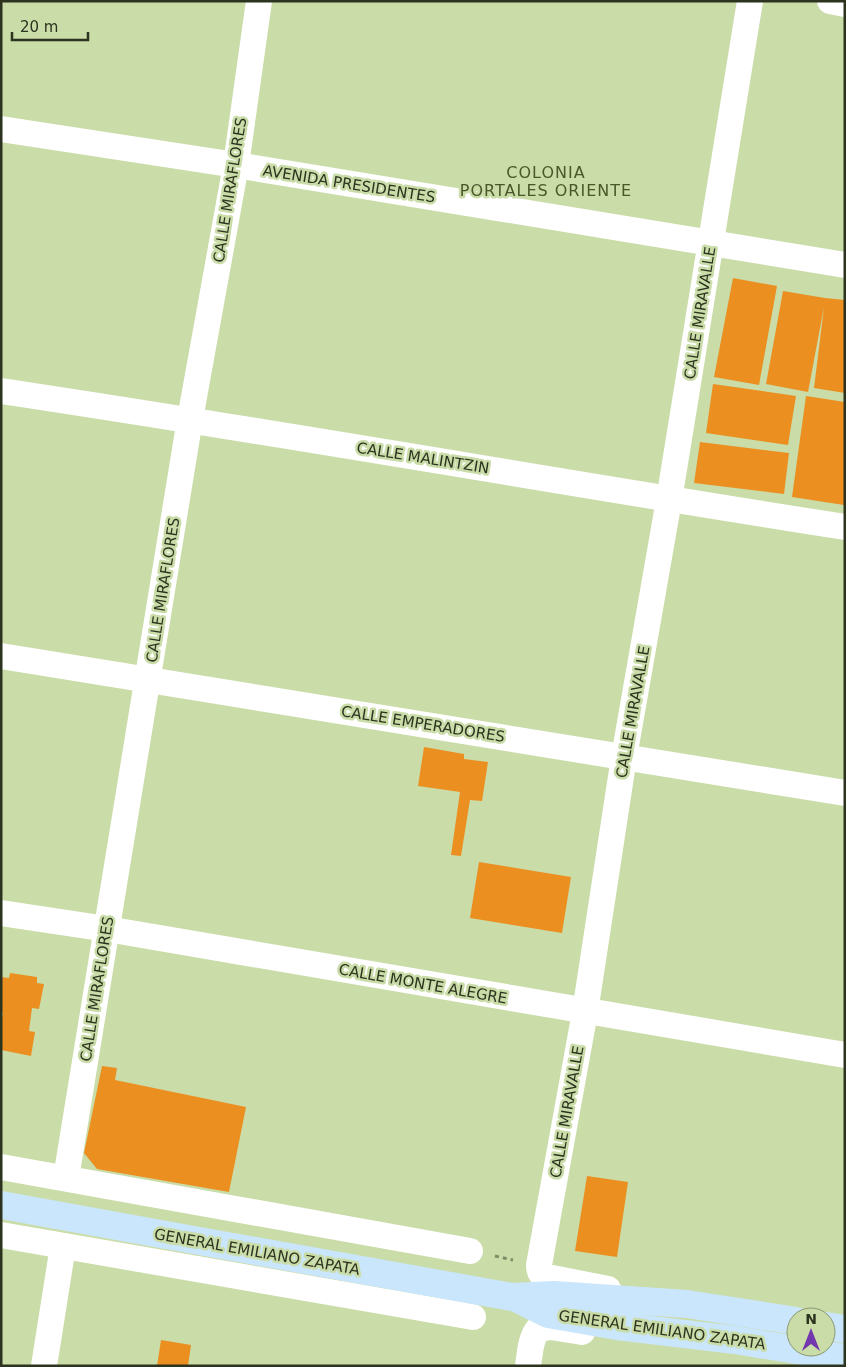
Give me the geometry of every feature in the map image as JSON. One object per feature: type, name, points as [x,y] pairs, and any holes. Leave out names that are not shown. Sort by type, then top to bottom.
[{"type":"main road","name":"GENERAL EMILIANO ZAPATA","points":[[1,1205],[512,1297],[554,1295],[687,1304],[786,1319]]},
{"type":"main road","name":"GENERAL EMILIANO ZAPATA","points":[[512,1297],[548,1314],[617,1326],[735,1340],[845,1358]]},
{"type":"street","name":"CALLE MIRAFLORES","points":[[66,1178],[190,419],[236,165],[259,1]]},
{"type":"street","name":"CALLE MIRAVALLE","points":[[538,1265],[585,1012],[624,757],[669,500],[750,1]]},
{"type":"street","points":[[830,1],[845,4]]},
{"type":"street","name":"AVENIDA PRESIDENTES","points":[[1,128],[845,265]]},
{"type":"street","name":"CALLE MALINTZIN","points":[[1,391],[190,419],[669,500],[845,527]]},
{"type":"street","name":"CALLE EMPERADORES","points":[[1,656],[845,793]]},
{"type":"street","name":"CALLE MONTE ALEGRE","points":[[1,913],[107,929],[845,1055]]},
{"type":"street","points":[[1,1167],[470,1251]]},
{"type":"street","points":[[1,1236],[473,1317]]},
{"type":"street","points":[[44,1366],[63,1246]]},
{"type":"street","points":[[538,1265],[540,1273],[547,1277],[687,1304]]},
{"type":"street","points":[[528,1366],[534,1334],[538,1329],[551,1327],[579,1332],[617,1326]]},
{"type":"path","points":[[470,1251],[538,1265]]},
{"type":"building","points":[[733,278],[777,286],[759,385],[714,377]]},
{"type":"building","points":[[783,291],[845,300],[845,393],[814,388],[824,307],[808,392],[766,384]]},
{"type":"building","points":[[713,384],[796,396],[788,445],[706,433]]},
{"type":"building","points":[[806,396],[845,402],[844,505],[792,497]]},
{"type":"building","points":[[700,442],[789,453],[784,494],[694,483]]},
{"type":"building","points":[[424,747],[464,754],[464,759],[488,762],[482,801],[470,800],[461,856],[451,855],[460,792],[418,786]]},
{"type":"building","points":[[479,862],[571,877],[562,933],[470,918]]},
{"type":"building","points":[[10,973],[37,977],[37,983],[44,984],[39,1009],[32,1008],[29,1031],[35,1032],[31,1056],[1,1050],[1,1020],[3,1013],[1,1012],[1,977],[9,978]]},
{"type":"building","points":[[102,1066],[117,1068],[115,1080],[246,1107],[229,1192],[97,1169],[84,1153]]},
{"type":"building","points":[[587,1176],[628,1182],[617,1257],[575,1251]]},
{"type":"building","points":[[161,1340],[191,1345],[188,1366],[157,1366]]},
{"type":"district","name":"COLONIA PORTALES ORIENTE","points":[[546,181]]}]
